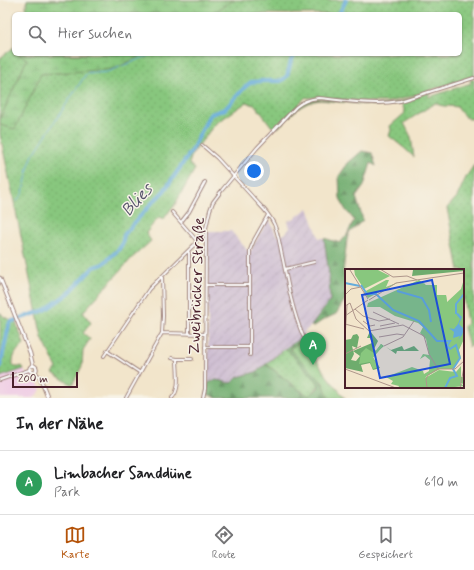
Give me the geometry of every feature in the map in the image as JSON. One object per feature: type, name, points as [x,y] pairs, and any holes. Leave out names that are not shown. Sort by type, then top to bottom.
[{"type":"main road","points":[[0,278],[32,358],[33,366],[36,368],[35,372],[40,378],[48,398]]},
{"type":"main road","points":[[33,366],[30,367],[29,370],[32,373],[35,372]]},
{"type":"street","name":"Zweibrücker Straße","points":[[203,398],[205,389],[206,347],[206,228],[213,202],[233,176],[257,148],[299,104],[310,99],[318,98],[370,103],[388,103],[400,101],[474,78]]},
{"type":"street","points":[[202,145],[217,158],[259,204],[274,225],[296,315],[303,336]]},
{"type":"street","points":[[181,222],[189,212],[206,182]]},
{"type":"street","points":[[172,212],[197,241]]},
{"type":"street","points":[[250,355],[250,250],[255,237],[268,215]]},
{"type":"street","points":[[104,356],[149,289],[188,251],[197,241],[202,231],[206,228]]},
{"type":"street","points":[[188,251],[189,334]]},
{"type":"street","points":[[285,269],[314,262]]},
{"type":"street","points":[[126,398],[162,333],[162,276]]},
{"type":"street","points":[[206,285],[249,285]]},
{"type":"street","points":[[162,333],[206,334]]},
{"type":"street","points":[[206,347],[249,347]]},
{"type":"street","points":[[107,351],[140,372]]},
{"type":"street","points":[[172,358],[192,359]]},
{"type":"street","points":[[172,398],[177,388],[177,359]]},
{"type":"street","points":[[0,380],[29,370]]},
{"type":"shaded area","points":[[308,208],[319,238],[324,238],[329,274],[330,301],[311,326],[305,331],[305,336],[286,348],[256,372],[238,377],[233,382],[229,383],[222,381],[208,383],[208,231],[231,231],[247,250],[251,251],[268,221],[270,221],[277,236],[285,234],[290,228],[288,221],[295,218]]},
{"type":"shaded area","points":[[24,369],[26,374],[33,375],[35,377],[41,390],[34,398],[0,398],[0,377]]},
{"type":"green space","points":[[27,0],[474,0],[474,76],[453,83],[453,80],[452,83],[406,98],[388,102],[306,97],[275,127],[272,127],[256,106],[247,102],[215,124],[192,154],[189,164],[195,169],[173,208],[163,220],[160,217],[157,219],[146,233],[151,241],[131,259],[83,312],[91,323],[83,333],[90,339],[83,350],[82,366],[72,385],[53,373],[57,368],[42,338],[0,134],[0,58],[12,49],[12,56],[462,56],[462,12],[25,12]]},
{"type":"green space","points":[[27,0],[234,0],[214,12],[25,12]]},
{"type":"green space","points":[[21,56],[139,56],[115,69],[41,74],[15,129],[0,125],[0,119],[27,59]]},
{"type":"green space","points":[[474,79],[474,121],[465,117],[457,107],[438,105],[435,103],[404,123],[411,137],[414,157],[389,136],[391,130],[390,126],[405,113],[402,103],[382,106],[372,105],[392,104],[433,91],[428,96],[429,97],[471,83],[470,80]]},
{"type":"green space","points":[[314,99],[363,104],[320,100],[313,101],[297,109],[277,128],[295,109],[303,103]]},
{"type":"green space","points":[[362,151],[372,153],[376,166],[371,163],[364,186],[356,197],[363,220],[349,233],[347,239],[343,272],[345,278],[345,300],[336,314],[313,327],[311,326],[330,301],[329,274],[324,238],[340,243],[347,235],[354,220],[345,209],[340,198],[339,176],[348,163]]},
{"type":"green space","points":[[474,165],[474,341],[469,347],[464,327],[467,323],[464,302],[464,269],[459,269],[447,208],[457,197],[466,177]]},
{"type":"green space","points":[[0,312],[4,317],[16,322],[24,344],[16,353],[13,359],[13,365],[15,367],[22,366],[24,369],[0,377]]},
{"type":"green space","points":[[301,338],[308,347],[303,350],[332,398],[217,398],[207,394],[208,383],[216,380],[229,383],[233,382],[238,377],[256,372],[266,364],[309,396],[318,388],[319,385],[286,348]]},
{"type":"green space","points":[[303,340],[327,376],[345,398],[329,398],[323,383],[290,349]]},
{"type":"green space","points":[[286,348],[319,385],[309,396],[266,364]]},
{"type":"waterway","name":"Blies","points":[[340,12],[346,0]]},
{"type":"waterway","points":[[17,201],[23,193],[29,165],[33,155],[86,74],[107,72],[147,56]]},
{"type":"waterway","name":"Blies","points":[[0,367],[10,322],[45,310],[69,293],[94,267],[103,264],[119,249],[124,235],[164,191],[192,150],[209,116],[225,109],[251,82],[281,81],[287,76],[294,56]]},
{"type":"place","name":"Limbacher Sanddüne","points":[[313,365]]}]
